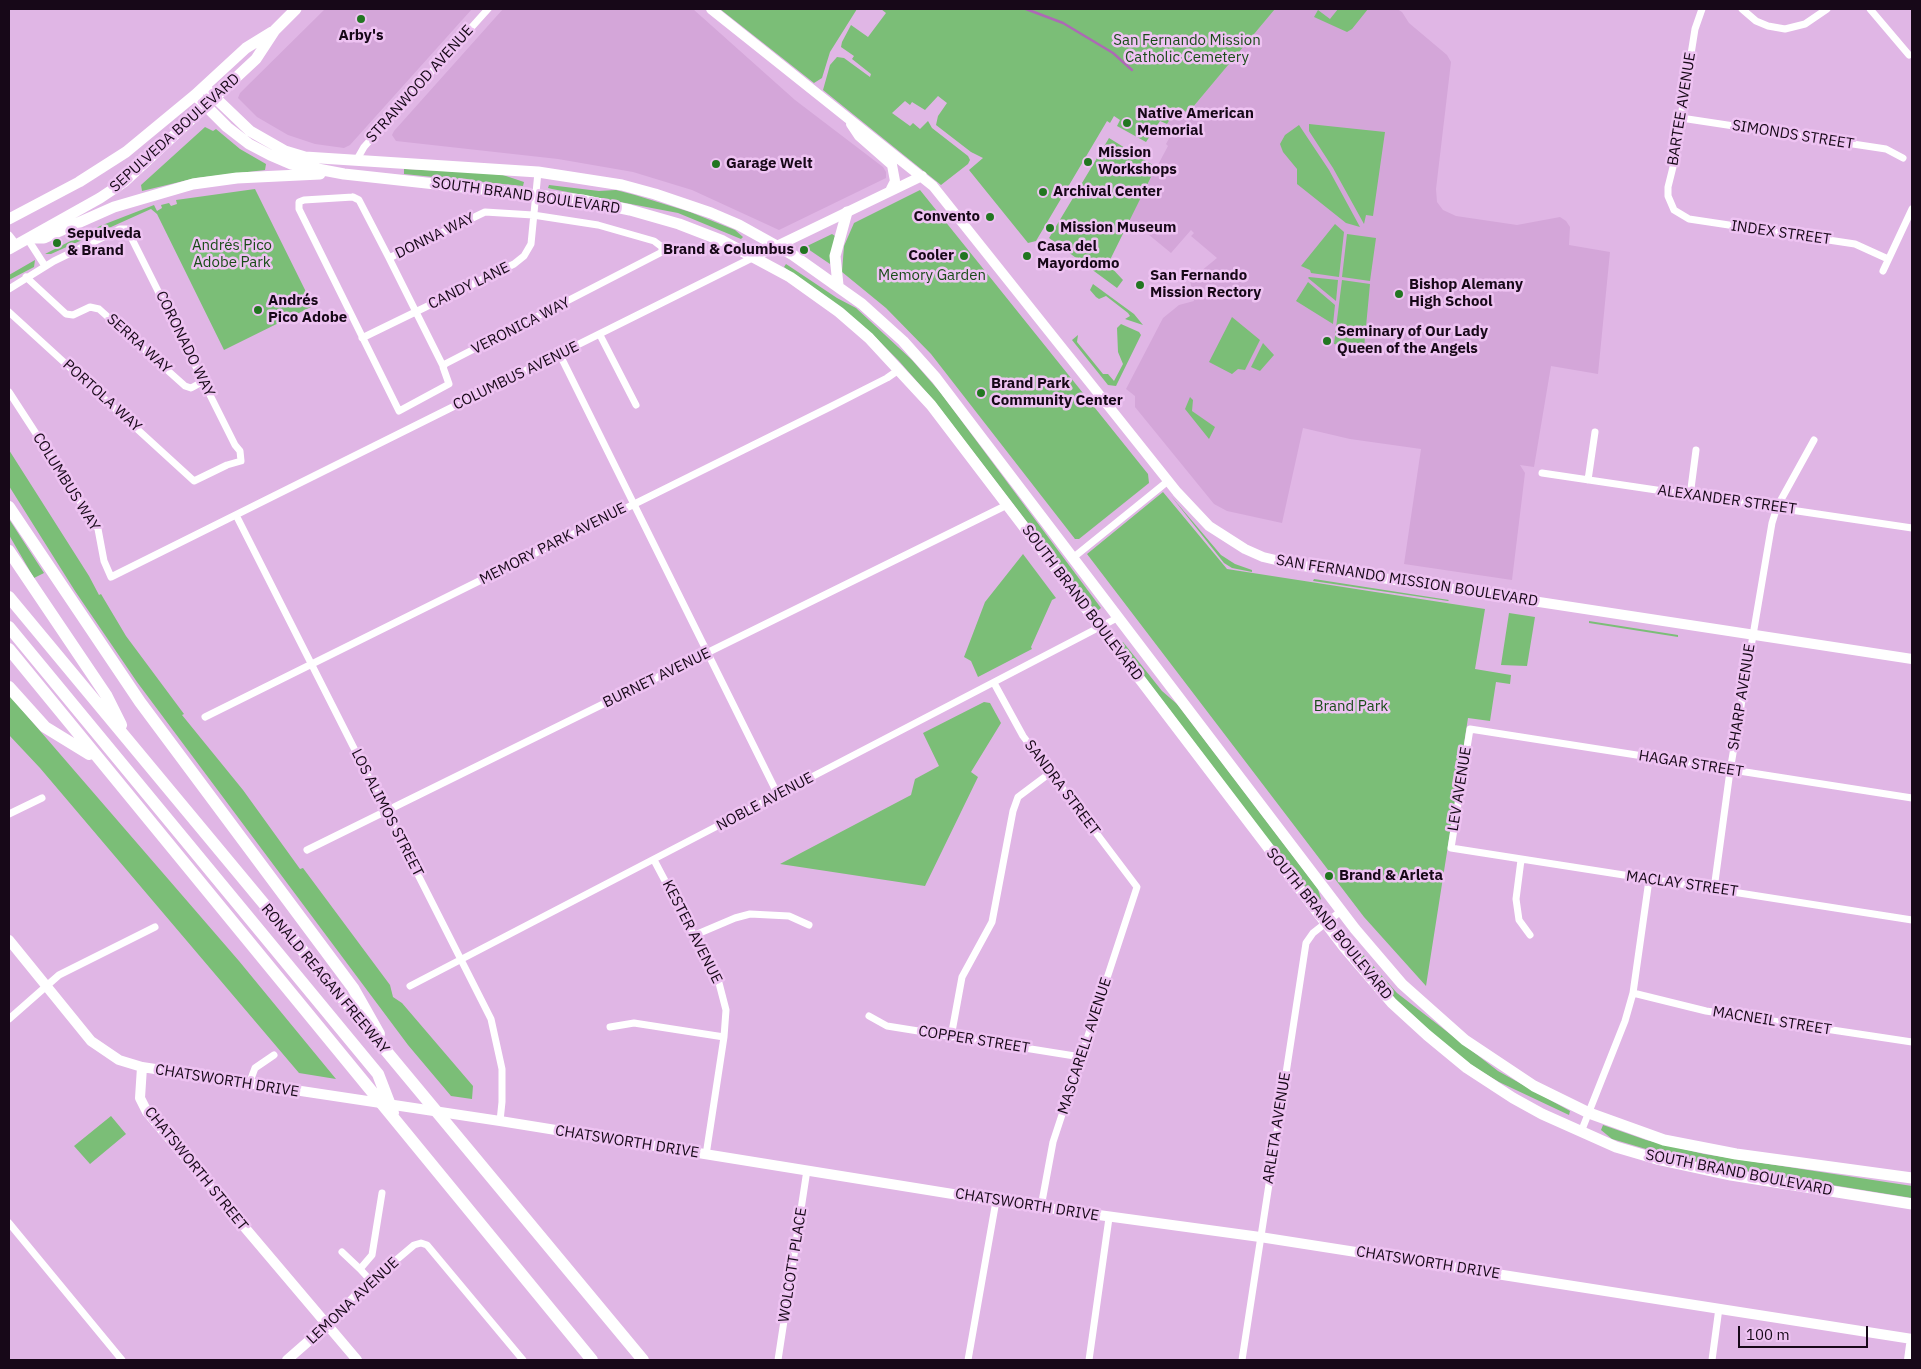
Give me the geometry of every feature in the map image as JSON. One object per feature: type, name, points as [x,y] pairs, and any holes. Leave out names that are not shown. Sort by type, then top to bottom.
[{"type":"highway","points":[[9,506],[140,702],[353,988],[392,1060]]},
{"type":"highway","points":[[9,551],[106,695],[130,743]]},
{"type":"highway","name":"RONALD REAGAN FREEWAY","points":[[9,597],[643,1360]]},
{"type":"highway","points":[[9,617],[328,1004],[354,1014]]},
{"type":"highway","points":[[9,627],[378,1074],[396,1122]]},
{"type":"highway","points":[[9,649],[592,1360]]},
{"type":"highway","points":[[9,687],[45,726],[98,759]]},
{"type":"highway","points":[[1910,1360],[1912,1345]]},
{"type":"main road","name":"SEPULVEDA BOULEVARD","points":[[11,243],[27,238],[112,190],[211,103],[256,59],[275,30],[296,9]]},
{"type":"main road","name":"SAN FERNANDO MISSION BOULEVARD","points":[[711,9],[922,176],[942,194],[1168,481],[1209,526],[1245,549],[1278,562],[1912,659]]},
{"type":"main road","name":"SEPULVEDA BOULEVARD","points":[[9,219],[79,182],[140,142],[246,48],[275,30]]},
{"type":"main road","name":"SOUTH BRAND BOULEVARD","points":[[204,87],[211,103],[227,127],[270,156],[291,164],[344,174],[582,200],[651,215],[699,231],[754,257],[790,277],[839,312],[900,368],[942,419],[1326,923],[1376,985],[1427,1035],[1467,1068],[1512,1098],[1616,1147],[1666,1161],[1731,1174],[1912,1204]]},
{"type":"main road","name":"SOUTH BRAND BOULEVARD","points":[[195,95],[211,103],[250,131],[285,151],[305,157],[356,162],[538,172],[622,186],[655,194],[718,216],[776,246],[838,285],[882,321],[936,378],[1342,911],[1402,984],[1458,1034],[1504,1068],[1534,1086],[1589,1113],[1664,1140],[1736,1154],[1912,1178]]},
{"type":"main road","points":[[847,116],[859,136],[894,168],[896,181],[890,191]]},
{"type":"main road","points":[[27,238],[44,238],[114,206],[193,184],[260,176],[344,174]]},
{"type":"main road","name":"COLUMBUS AVENUE","points":[[754,257],[922,176]]},
{"type":"main road","points":[[838,285],[835,256],[847,212]]},
{"type":"main road","points":[[9,940],[91,1041],[119,1060],[142,1067]]},
{"type":"main road","name":"CHATSWORTH DRIVE","points":[[142,1067],[500,1121],[996,1201],[1109,1218],[1260,1237],[1912,1339]]},
{"type":"main road","name":"CHATSWORTH STREET","points":[[142,1067],[140,1098],[147,1112],[357,1360]]},
{"type":"main road","name":"LEMONA AVENUE","points":[[287,1360],[327,1325]]},
{"type":"street","name":"STRANWOOD AVENUE","points":[[356,162],[364,147],[488,9]]},
{"type":"street","name":"BARTEE AVENUE","points":[[1674,210],[1668,196],[1668,187],[1673,167],[1695,29],[1702,9]]},
{"type":"street","points":[[1742,9],[1756,21],[1776,29],[1785,29],[1805,24],[1827,9]]},
{"type":"street","points":[[1870,9],[1909,55]]},
{"type":"street","name":"SIMONDS STREET","points":[[1681,118],[1886,149],[1903,158]]},
{"type":"street","name":"CANDY LANE","points":[[362,338],[514,264],[524,256],[531,244],[538,172]]},
{"type":"street","name":"DONNA WAY","points":[[362,338],[299,209],[299,202],[353,196],[359,200],[389,258],[485,212],[533,215],[598,225],[654,241],[662,247]]},
{"type":"street","points":[[1883,271],[1912,209]]},
{"type":"street","name":"INDEX STREET","points":[[1674,210],[1680,216],[1689,219],[1855,244],[1888,258]]},
{"type":"street","name":"CORONADO WAY","points":[[45,266],[120,229],[127,229],[242,458]]},
{"type":"street","points":[[9,289],[45,266],[27,238]]},
{"type":"street","name":"VERONICA WAY","points":[[444,366],[658,255],[662,252],[662,247]]},
{"type":"street","name":"COLUMBUS AVENUE","points":[[111,577],[754,257]]},
{"type":"street","points":[[362,338],[399,411],[449,384],[444,366],[389,258]]},
{"type":"street","name":"SERRA WAY","points":[[26,277],[66,314],[73,315],[90,307],[99,308],[185,386],[191,388],[204,381]]},
{"type":"street","name":"PORTOLA WAY","points":[[9,312],[194,481],[227,465],[238,463],[242,458]]},
{"type":"street","points":[[600,335],[636,405]]},
{"type":"street","points":[[560,355],[632,504],[778,795]]},
{"type":"street","name":"MEMORY PARK AVENUE","points":[[205,717],[887,378],[900,368]]},
{"type":"street","name":"COLUMBUS WAY","points":[[9,392],[98,530],[104,561],[111,577]]},
{"type":"street","points":[[1588,480],[1595,432]]},
{"type":"street","name":"SHARP AVENUE","points":[[1714,889],[1730,771],[1763,565],[1777,507],[1814,440]]},
{"type":"street","points":[[1690,496],[1696,450]]},
{"type":"street","name":"ALEXANDER STREET","points":[[1542,473],[1912,528]]},
{"type":"street","points":[[1074,557],[1168,481]]},
{"type":"street","name":"BURNET AVENUE","points":[[307,850],[1006,505]]},
{"type":"street","name":"LOS ALIMOS STREET","points":[[236,515],[491,1019],[502,1070],[500,1121]]},
{"type":"street","name":"NOBLE AVENUE","points":[[410,986],[994,684],[1119,617]]},
{"type":"street","name":"SANDRA STREET","points":[[994,684],[1023,736],[1137,887]]},
{"type":"street","name":"HAGAR STREET","points":[[1470,729],[1912,798]]},
{"type":"street","name":"LEV AVENUE","points":[[1451,848],[1470,729]]},
{"type":"street","points":[[951,1038],[962,977],[992,922],[1013,811],[1018,797],[1050,773]]},
{"type":"street","points":[[9,814],[42,798]]},
{"type":"street","name":"MACLAY STREET","points":[[1451,848],[1912,920]]},
{"type":"street","name":"KESTER AVENUE","points":[[654,860],[719,984],[726,1010],[724,1037],[706,1155]]},
{"type":"street","points":[[1521,860],[1516,899],[1519,920],[1530,935]]},
{"type":"street","points":[[1581,1132],[1617,1045],[1633,993],[1649,880]]},
{"type":"street","name":"MASCARELL AVENUE","points":[[1041,1207],[1053,1142],[1137,887]]},
{"type":"street","name":"ARLETA AVENUE","points":[[1242,1360],[1306,943],[1308,937],[1342,911]]},
{"type":"street","points":[[695,935],[735,918],[750,914],[789,916],[808,925]]},
{"type":"street","points":[[9,1019],[59,975],[155,927]]},
{"type":"street","name":"MACNEIL STREET","points":[[1633,993],[1706,1011],[1912,1042]]},
{"type":"street","name":"COPPER STREET","points":[[869,1016],[887,1026],[951,1038],[1081,1057]]},
{"type":"street","points":[[610,1026],[634,1024],[724,1037]]},
{"type":"street","points":[[249,1084],[256,1068],[274,1055]]},
{"type":"street","name":"WOLCOTT PLACE","points":[[778,1360],[807,1170]]},
{"type":"street","points":[[360,1269],[372,1256],[382,1194]]},
{"type":"street","points":[[968,1360],[996,1201]]},
{"type":"street","points":[[1089,1360],[1109,1218]]},
{"type":"street","points":[[9,1223],[122,1360]]},
{"type":"street","name":"LEMONA AVENUE","points":[[327,1325],[371,1281],[414,1245],[421,1243],[427,1245],[523,1360]]},
{"type":"street","points":[[342,1252],[371,1281]]},
{"type":"street","points":[[1712,1360],[1720,1308]]},
{"type":"shaded area","points":[[325,9],[472,9],[350,145],[344,148],[315,144],[288,135],[257,117],[238,98],[240,93]]},
{"type":"shaded area","points":[[503,9],[693,9],[795,100],[883,167],[886,172],[886,178],[779,230],[692,190],[633,172],[558,159],[396,141],[392,135],[394,131]]},
{"type":"shaded area","name":"Bishop Alemany High School","points":[[1275,9],[1397,9],[1402,12],[1409,23],[1447,55],[1451,62],[1436,189],[1437,202],[1443,210],[1456,216],[1517,225],[1560,217],[1570,227],[1569,245],[1610,252],[1598,374],[1551,366],[1534,467],[1520,465],[1525,473],[1512,580],[1404,564],[1421,449],[1350,439],[1303,428],[1282,523],[1227,511],[1214,504],[1135,407],[1135,396],[1126,389],[1163,318],[1179,305],[1194,301],[1190,280],[1217,258],[1191,236],[1194,233],[1191,230],[1171,253],[1143,230],[1127,223],[1168,146],[1166,144],[1174,129],[1167,124],[1179,107],[1188,113]]},
{"type":"green space","points":[[720,9],[857,9],[830,52],[822,78],[814,83]]},
{"type":"green space","name":"San Fernando Mission Catholic Cemetery","points":[[881,9],[1275,9],[1188,113],[1178,107],[1167,124],[1160,121],[1146,142],[1117,126],[1120,120],[1114,116],[1110,123],[1107,121],[1036,241],[1028,243],[969,170],[983,158],[971,152],[936,125],[938,116],[947,103],[938,96],[925,110],[912,102],[910,105],[905,101],[892,113],[910,126],[913,123],[920,129],[928,121],[932,128],[968,156],[970,160],[968,164],[941,185],[823,90],[830,65],[837,57],[844,58],[870,77],[871,74],[852,59],[854,56],[841,47],[851,25],[868,37],[886,13]]},
{"type":"green space","points":[[1338,9],[1368,9],[1352,29],[1347,32],[1314,17],[1318,10],[1330,19]]},
{"type":"green space","points":[[1309,124],[1385,132],[1373,216],[1366,215],[1364,224],[1333,168],[1309,131]]},
{"type":"green space","points":[[1299,125],[1329,170],[1360,227],[1346,223],[1297,184],[1297,169],[1283,152],[1280,144],[1285,135]]},
{"type":"green space","points":[[205,127],[213,131],[216,129],[240,149],[266,164],[265,170],[196,178],[142,191],[141,185]]},
{"type":"green space","points":[[1109,138],[1156,167],[1108,264],[1123,280],[1117,288],[1049,238]]},
{"type":"green space","points":[[404,169],[503,175],[524,182],[523,186],[404,174]]},
{"type":"green space","points":[[549,185],[599,191],[616,190],[635,195],[690,212],[735,230],[743,237],[741,239],[678,213],[552,189],[548,188]]},
{"type":"green space","name":"Andrés Pico Adobe Park","points":[[255,189],[313,306],[224,350],[157,214],[151,209],[51,254],[45,254],[100,226],[154,205],[157,211],[162,208],[161,205],[169,203],[171,206],[177,204],[176,200]]},
{"type":"green space","name":"Memory Garden","points":[[920,190],[1148,474],[1149,483],[1079,539],[1075,539],[931,354],[886,308],[842,272],[844,246],[854,223]]},
{"type":"green space","points":[[1335,224],[1344,232],[1339,277],[1311,273],[1310,270],[1301,266]]},
{"type":"green space","points":[[832,234],[835,236],[830,264],[805,247]]},
{"type":"green space","points":[[1347,234],[1376,238],[1370,281],[1342,277]]},
{"type":"green space","points":[[35,260],[34,267],[9,280],[9,275]]},
{"type":"green space","points":[[786,264],[837,298],[856,308],[912,360],[940,392],[1101,608],[1096,612],[935,402],[899,361],[875,337],[784,267]]},
{"type":"green space","points":[[1308,278],[1338,280],[1336,301]]},
{"type":"green space","points":[[1342,280],[1370,284],[1364,348],[1334,344]]},
{"type":"green space","points":[[1308,282],[1335,305],[1333,324],[1296,301]]},
{"type":"green space","points":[[1093,284],[1134,314],[1143,325],[1125,319],[1130,316],[1128,313],[1106,296],[1099,299],[1096,297],[1090,290]]},
{"type":"green space","points":[[1232,317],[1260,340],[1245,370],[1238,369],[1232,374],[1209,362]]},
{"type":"green space","points":[[1121,324],[1139,332],[1141,335],[1116,386],[1108,385],[1072,340],[1078,335],[1077,342],[1103,374],[1108,374],[1114,381],[1123,364],[1118,352],[1117,328]]},
{"type":"green space","points":[[1263,343],[1274,355],[1260,371],[1251,367]]},
{"type":"green space","points":[[1190,397],[1193,400],[1192,411],[1215,427],[1209,439],[1185,409]]},
{"type":"green space","points":[[9,450],[89,576],[99,595],[101,594],[126,636],[184,714],[182,715],[243,790],[300,869],[303,868],[390,985],[393,997],[402,1003],[473,1086],[472,1099],[451,1096],[408,1045],[137,682],[75,591],[9,486]]},
{"type":"green space","name":"Brand Park","points":[[1163,492],[1227,569],[1485,609],[1475,669],[1511,675],[1510,684],[1496,682],[1490,721],[1468,718],[1426,986],[1364,917],[1087,554]]},
{"type":"green space","points":[[1171,496],[1221,555],[1235,564],[1252,570],[1252,572],[1232,568],[1224,563]]},
{"type":"green space","points":[[9,519],[44,573],[34,578],[9,535]]},
{"type":"green space","points":[[1023,554],[1056,598],[1052,600],[1031,647],[1032,649],[978,677],[971,661],[964,657],[985,602]]},
{"type":"green space","points":[[1314,579],[1449,600],[1313,581]]},
{"type":"green space","points":[[1509,613],[1535,617],[1527,666],[1501,665]]},
{"type":"green space","points":[[1589,621],[1678,635],[1678,637],[1589,623]]},
{"type":"green space","points":[[1123,642],[1162,691],[1177,704],[1318,889],[1321,899],[1316,903],[1124,650],[1121,644]]},
{"type":"green space","points":[[9,695],[239,961],[336,1079],[299,1073],[40,768],[9,735]]},
{"type":"green space","points":[[984,702],[990,703],[1001,723],[971,772],[978,777],[925,886],[780,864],[911,795],[915,779],[939,766],[923,733]]},
{"type":"green space","points":[[1346,935],[1397,993],[1498,1071],[1570,1111],[1569,1115],[1499,1082],[1471,1065],[1436,1037],[1393,997],[1343,937]]},
{"type":"green space","points":[[111,1116],[126,1134],[90,1164],[74,1146]]},
{"type":"green space","points":[[1603,1125],[1646,1140],[1704,1154],[1912,1186],[1912,1198],[1690,1162],[1612,1139],[1601,1130]]},
{"type":"waterway","points":[[1026,9],[1063,23],[1113,53],[1132,70]]},
{"type":"place","name":"Arby's","points":[[361,19]]},
{"type":"place","name":"Native American Memorial","points":[[1127,123]]},
{"type":"place","name":"Mission Workshops","points":[[1088,162]]},
{"type":"place","name":"Garage Welt","points":[[716,164]]},
{"type":"place","name":"Archival Center","points":[[1043,192]]},
{"type":"place","name":"Convento","points":[[990,217]]},
{"type":"place","name":"Mission Museum","points":[[1050,228]]},
{"type":"place","name":"Sepulveda & Brand","points":[[57,243]]},
{"type":"place","name":"Brand & Columbus","points":[[804,250]]},
{"type":"place","name":"Cooler","points":[[964,256]]},
{"type":"place","name":"Casa del Mayordomo","points":[[1027,256]]},
{"type":"place","name":"San Fernando Mission Rectory","points":[[1140,285]]},
{"type":"place","name":"Bishop Alemany High School","points":[[1399,294]]},
{"type":"place","name":"Andrés Pico Adobe","points":[[258,310]]},
{"type":"place","name":"Seminary of Our Lady Queen of the Angels","points":[[1327,341]]},
{"type":"place","name":"Brand Park Community Center","points":[[981,393]]},
{"type":"place","name":"Brand & Arleta","points":[[1329,876]]}]
